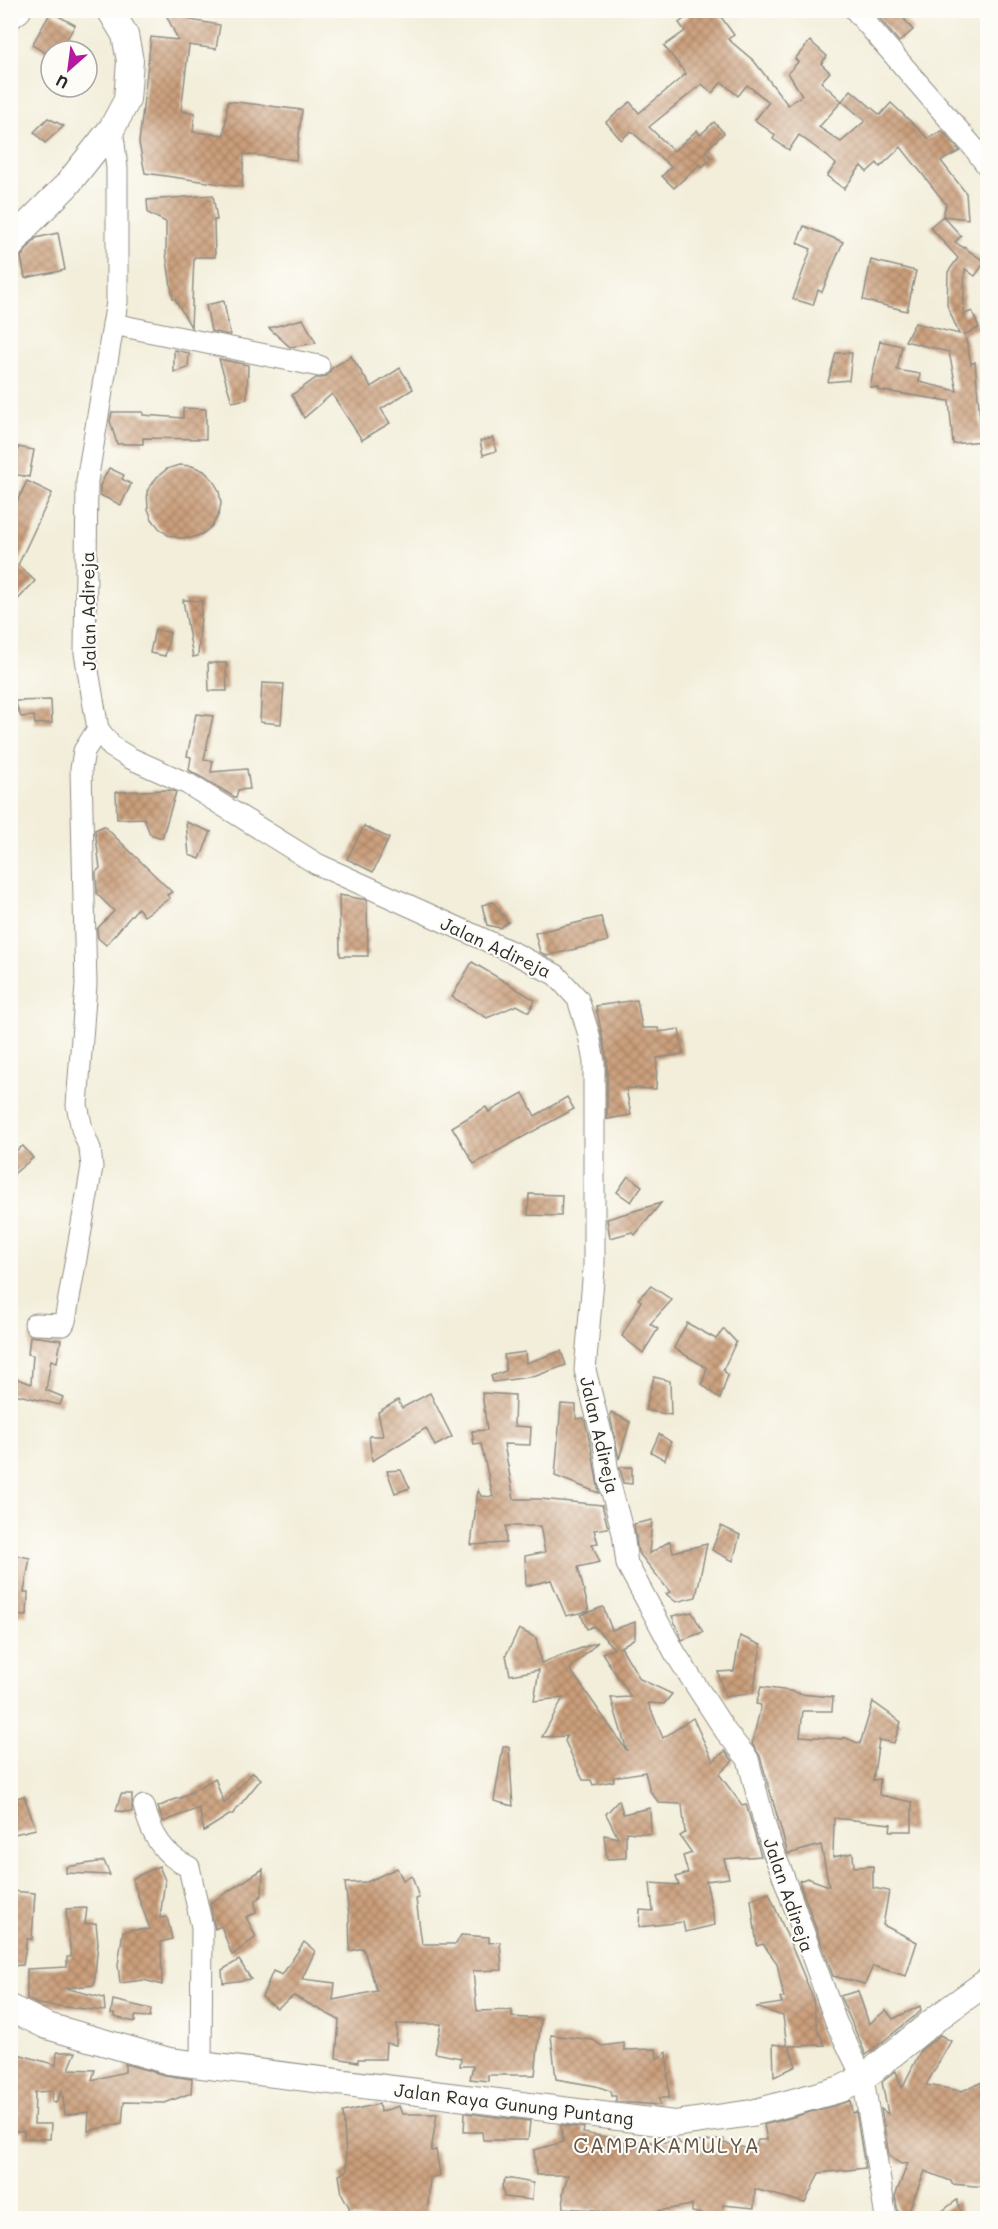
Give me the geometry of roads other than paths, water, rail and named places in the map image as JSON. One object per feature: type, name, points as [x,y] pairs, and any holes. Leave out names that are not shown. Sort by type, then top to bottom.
[{"type":"street","points":[[10,16],[18,10]]},
{"type":"street","points":[[10,247],[28,224],[67,185],[112,128],[127,100],[130,61],[125,35],[110,10]]},
{"type":"street","points":[[855,10],[974,148],[987,167]]},
{"type":"street","name":"Jalan Adireja","points":[[112,128],[117,168],[117,302],[87,481],[86,653],[98,729],[112,747],[130,758],[153,766],[188,784],[317,864],[516,954],[556,975],[578,999],[589,1035],[594,1062],[594,1269],[585,1370],[604,1444],[609,1481],[624,1533],[627,1564],[675,1653],[726,1732],[748,1759],[774,1854],[836,2022],[863,2078],[886,2218]]},
{"type":"street","points":[[113,324],[319,366]]},
{"type":"street","points":[[35,1324],[63,1325],[65,1321],[92,1167],[90,1149],[82,1129],[77,1105],[86,985],[81,769],[84,751],[98,729]]},
{"type":"street","points":[[144,1806],[154,1836],[174,1860],[189,1867],[202,1918],[201,2066]]},
{"type":"street","name":"Jalan Raya Gunung Puntang","points":[[10,2008],[46,2026],[169,2061],[674,2124],[752,2113],[841,2089],[863,2078],[987,1981]]},
{"type":"district","name":"CAMPAKAMULYA","points":[[667,2144]]}]
